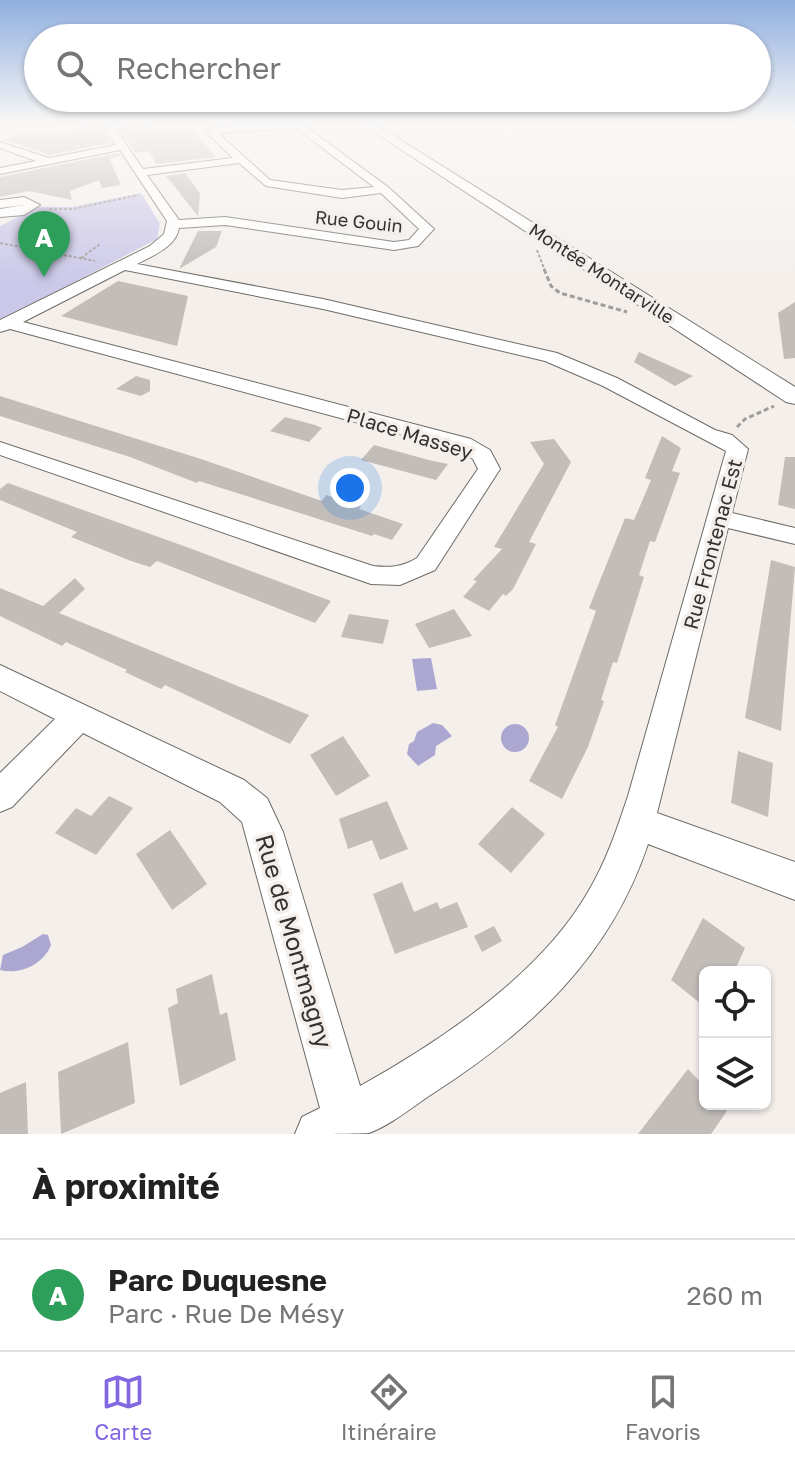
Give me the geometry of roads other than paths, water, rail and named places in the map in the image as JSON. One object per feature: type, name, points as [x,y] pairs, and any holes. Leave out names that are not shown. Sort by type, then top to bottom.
[{"type":"street","points":[[4,325],[165,242],[174,224],[142,177]]},
{"type":"street","name":"Rue Gouin","points":[[258,177],[271,185],[339,194],[384,189]]},
{"type":"street","name":"Rue Gouin","points":[[174,224],[225,221],[387,246],[413,243],[427,227],[368,177]]},
{"type":"street","name":"Montée Montarville","points":[[451,177],[795,397]]},
{"type":"street","name":"Montée Montarville","points":[[466,177],[795,381]]},
{"type":"street","points":[[0,204],[32,203],[30,209],[0,213]]},
{"type":"street","name":"Rue Frontenac Est","points":[[121,265],[445,331],[551,357],[580,368],[708,435],[733,444],[737,449],[637,823],[612,888],[583,934],[554,968],[512,1007],[440,1062],[333,1127]]},
{"type":"street","name":"Place Massey","points":[[0,448],[371,575],[393,578],[426,564],[489,469],[482,455],[463,444],[4,325]]},
{"type":"street","points":[[719,518],[795,536]]},
{"type":"street","name":"Rue de Montmagny","points":[[0,677],[232,791],[255,810],[265,832],[333,1127]]},
{"type":"street","points":[[0,796],[80,715]]},
{"type":"street","points":[[637,823],[795,881]]},
{"type":"place","name":"Parc Duquesne","points":[[44,277]]}]
